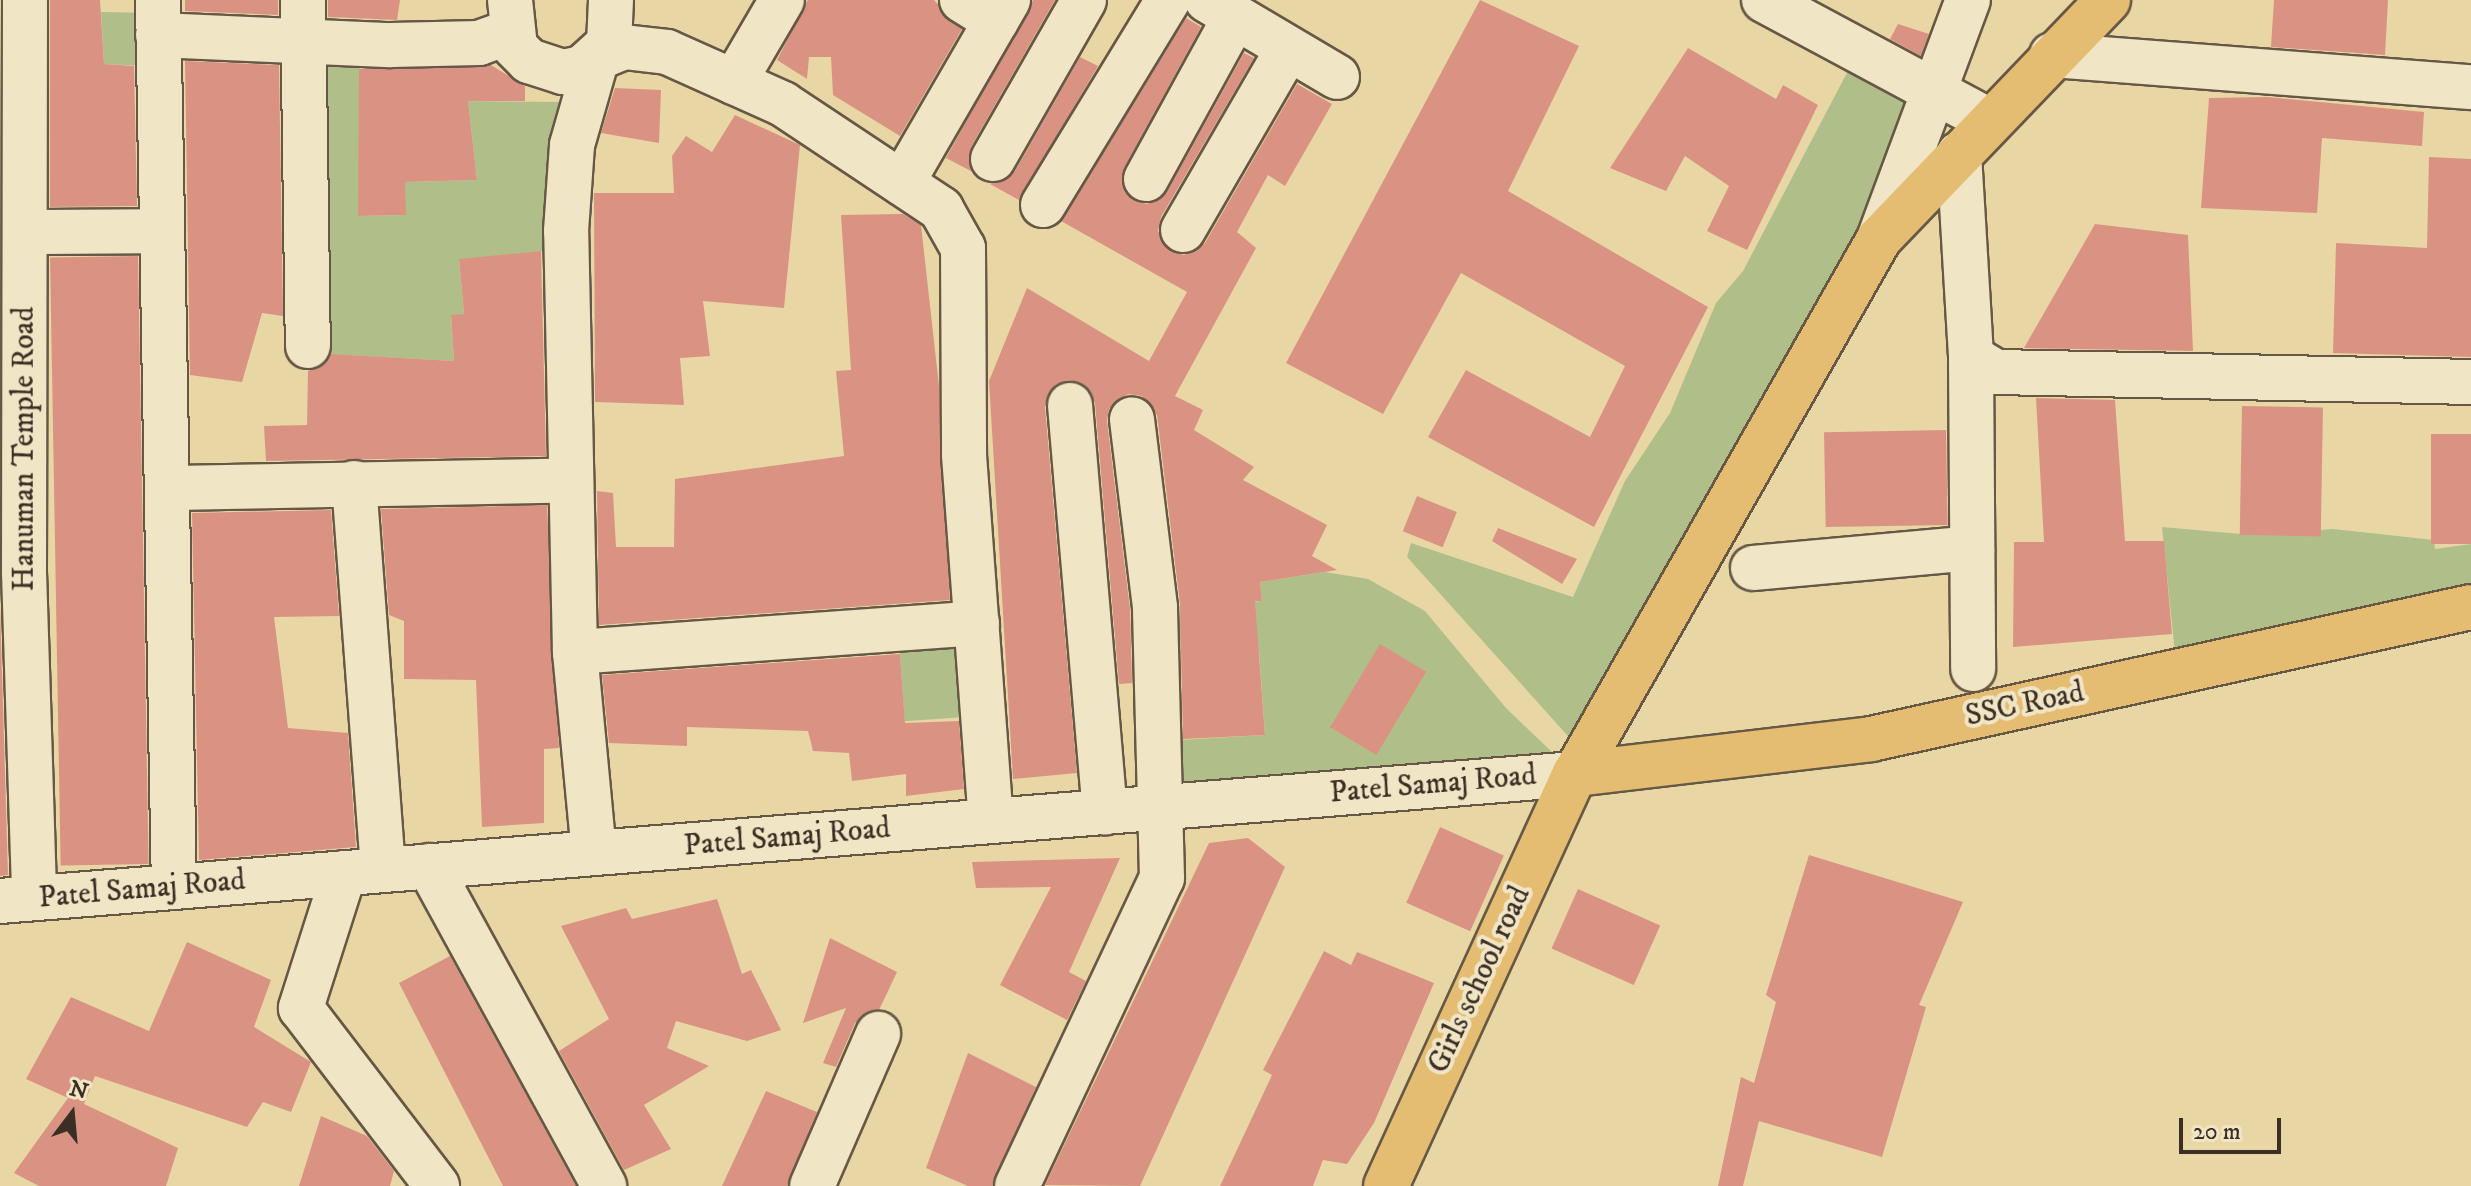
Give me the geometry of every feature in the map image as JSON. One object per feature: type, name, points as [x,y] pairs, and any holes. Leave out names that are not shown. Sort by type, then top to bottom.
[{"type":"main road","name":"Girls school road","points":[[1386,1186],[1575,774],[1879,239],[2108,0]]},
{"type":"main road","name":"SSC Road","points":[[1575,774],[1871,739],[2471,607]]},
{"type":"street","name":"Hanuman Temple Road","points":[[17,900],[12,394],[25,232],[11,179],[25,0]]},
{"type":"street","points":[[614,0],[667,52]]},
{"type":"street","points":[[571,170],[597,58],[615,26],[614,0]]},
{"type":"street","points":[[734,82],[782,0]]},
{"type":"street","points":[[993,159],[1084,0]]},
{"type":"street","points":[[1043,205],[1168,0]]},
{"type":"street","points":[[1764,0],[1934,85],[1990,121]]},
{"type":"street","points":[[1879,239],[1968,0]]},
{"type":"street","points":[[902,183],[989,7]]},
{"type":"street","points":[[1146,179],[1221,8],[1337,77]]},
{"type":"street","points":[[174,887],[170,488],[158,17],[303,20],[479,43],[510,16],[529,61],[545,69],[563,72],[624,47],[667,52],[783,104],[941,209],[963,248],[964,455],[991,821]]},
{"type":"street","points":[[303,20],[308,346]]},
{"type":"street","points":[[1183,230],[1288,49]]},
{"type":"street","points":[[2052,55],[2471,87]]},
{"type":"street","points":[[545,69],[564,102],[571,170],[571,480],[575,652],[594,853]]},
{"type":"street","points":[[1959,154],[1971,357],[1973,669]]},
{"type":"street","points":[[25,232],[162,231]]},
{"type":"street","points":[[1971,357],[1996,372],[2471,382]]},
{"type":"street","points":[[1070,405],[1105,812]]},
{"type":"street","points":[[1017,1186],[1162,878],[1155,607],[1132,419]]},
{"type":"street","points":[[170,488],[571,480]]},
{"type":"street","points":[[354,483],[364,871],[301,1008],[437,1186]]},
{"type":"street","points":[[1753,568],[1972,548]]},
{"type":"street","points":[[575,652],[977,623]]},
{"type":"street","name":"Patel Samaj Road","points":[[17,900],[1575,774]]},
{"type":"street","points":[[429,866],[604,1186]]},
{"type":"street","points":[[812,1186],[878,1034]]},
{"type":"green space","points":[[101,12],[158,13],[146,66],[104,64]]},
{"type":"green space","points":[[302,41],[360,43],[359,216],[405,215],[405,182],[477,180],[468,101],[564,102],[552,250],[459,260],[464,314],[451,316],[454,361],[307,353]]},
{"type":"green space","points":[[1860,48],[1934,85],[1879,239],[1585,755],[1407,557],[1411,543],[1573,597],[1625,481],[1670,413],[1716,303],[1743,271]]},
{"type":"green space","points":[[2162,527],[2252,535],[2333,529],[2434,540],[2435,549],[2471,544],[2471,607],[2177,672]]},
{"type":"green space","points":[[1325,572],[1368,579],[1425,611],[1506,708],[1575,774],[1183,805],[1179,740],[1265,735],[1259,651],[1171,655],[1170,607],[1262,601],[1260,582]]},
{"type":"green space","points":[[977,623],[983,716],[905,721],[898,629]]},
{"type":"building","points":[[50,0],[100,0],[104,64],[134,66],[137,206],[50,207]]},
{"type":"building","points":[[185,0],[278,0],[278,15],[185,11]]},
{"type":"building","points":[[328,0],[400,0],[397,20],[328,17]]},
{"type":"building","points":[[808,0],[934,0],[962,29],[900,136],[833,95],[831,57],[809,57],[807,79],[777,60]]},
{"type":"building","points":[[1033,0],[1055,0],[971,147],[971,171],[946,158]]},
{"type":"building","points":[[1480,0],[1579,46],[1508,191],[1708,307],[1594,527],[1428,437],[1466,370],[1590,437],[1625,366],[1461,273],[1383,414],[1286,363]]},
{"type":"building","points":[[2274,0],[2388,0],[2385,55],[2271,47]]},
{"type":"building","points":[[1186,18],[1201,27],[1124,168],[1124,191],[1133,200],[1147,204],[1167,192],[1244,53],[1254,58],[1161,217],[1158,231],[1170,251],[1184,255],[1205,243],[1297,84],[1332,104],[1285,186],[1268,175],[1237,232],[1256,248],[1175,396],[1203,410],[1194,430],[1254,467],[1243,480],[1327,525],[1312,556],[1337,570],[1260,582],[1262,601],[1255,601],[1265,735],[1183,739],[1180,604],[1157,415],[1142,396],[1128,394],[1109,409],[1107,421],[1130,609],[1132,683],[1119,684],[1095,403],[1081,383],[1056,384],[1045,407],[1077,773],[1013,779],[989,381],[1027,288],[1149,361],[1187,292],[1061,221]]},
{"type":"building","points":[[1898,24],[1929,34],[1921,56],[1890,39]]},
{"type":"building","points":[[1688,48],[1776,99],[1783,85],[1818,105],[1747,250],[1707,231],[1729,186],[1685,156],[1666,191],[1610,168]]},
{"type":"building","points":[[1080,57],[1098,66],[1019,200],[990,184],[1015,171]]},
{"type":"building","points":[[185,61],[279,65],[283,316],[262,313],[242,382],[190,375]]},
{"type":"building","points":[[491,65],[525,86],[525,101],[468,101],[477,180],[405,182],[406,215],[358,216],[359,69]]},
{"type":"building","points":[[615,88],[661,90],[659,143],[601,133]]},
{"type":"building","points":[[2268,97],[2424,112],[2422,146],[2322,138],[2317,213],[2201,208],[2209,98]]},
{"type":"building","points":[[735,115],[800,145],[784,308],[703,301],[710,356],[680,358],[684,405],[595,402],[594,193],[674,193],[672,156],[686,136],[712,152]]},
{"type":"building","points":[[2429,157],[2471,159],[2471,357],[2333,353],[2336,243],[2427,248]]},
{"type":"building","points":[[903,214],[921,225],[939,386],[950,600],[599,625],[597,491],[613,493],[616,547],[674,547],[675,479],[844,456],[836,371],[851,370],[841,215]]},
{"type":"building","points":[[2095,224],[2188,235],[2193,351],[2024,348]]},
{"type":"building","points":[[541,251],[546,456],[266,461],[264,426],[307,425],[308,371],[331,354],[454,361],[451,315],[464,314],[459,259]]},
{"type":"building","points":[[138,256],[149,864],[61,865],[50,258]]},
{"type":"building","points":[[2036,398],[2115,400],[2125,541],[2164,541],[2172,634],[2013,647],[2014,542],[2044,542]]},
{"type":"building","points":[[2242,406],[2323,407],[2321,536],[2240,535]]},
{"type":"building","points":[[1946,430],[1948,525],[1826,527],[1824,432]]},
{"type":"building","points":[[2431,434],[2471,434],[2471,544],[2431,544]]},
{"type":"building","points":[[1417,496],[1457,512],[1443,547],[1403,531]]},
{"type":"building","points":[[547,505],[559,748],[544,749],[544,823],[482,827],[476,680],[404,679],[404,621],[389,615],[381,509]]},
{"type":"building","points":[[331,510],[339,616],[274,617],[288,728],[348,733],[356,847],[199,860],[192,513]]},
{"type":"building","points":[[1498,528],[1577,559],[1562,584],[1492,541]]},
{"type":"building","points":[[0,605],[8,875],[0,876]]},
{"type":"building","points":[[1380,644],[1426,672],[1376,755],[1330,727]]},
{"type":"building","points":[[900,654],[905,723],[959,721],[964,789],[906,796],[906,774],[852,781],[849,753],[813,751],[808,731],[687,727],[687,746],[609,743],[602,675]]},
{"type":"building","points":[[1440,827],[1504,855],[1470,931],[1406,903]]},
{"type":"building","points":[[1248,838],[1285,867],[1140,1186],[1045,1185],[1209,843]]},
{"type":"building","points":[[1809,855],[1963,902],[1919,1005],[1926,1007],[1882,1157],[1759,1121],[1743,1186],[1718,1186],[1741,1077],[1754,1083],[1776,1002],[1766,995]]},
{"type":"building","points":[[1120,858],[1069,972],[1086,981],[1067,1020],[1000,985],[1051,887],[976,888],[972,862]]},
{"type":"building","points":[[1578,889],[1660,926],[1634,985],[1552,948]]},
{"type":"building","points":[[717,899],[742,974],[751,970],[781,1030],[747,1041],[676,1021],[667,1048],[709,1066],[644,1105],[671,1149],[624,1170],[559,1051],[609,1019],[561,926],[626,908],[632,919]]},
{"type":"building","points":[[830,938],[897,972],[879,1010],[855,1023],[836,1067],[823,1063],[846,1008],[803,1023]]},
{"type":"building","points":[[187,942],[271,980],[254,1027],[311,1062],[291,1112],[263,1102],[247,1127],[95,1076],[84,1104],[178,1148],[166,1186],[39,1186],[14,1173],[68,1098],[26,1079],[71,997],[149,1031]]},
{"type":"building","points":[[1324,951],[1351,965],[1357,952],[1434,983],[1374,1123],[1347,1164],[1323,1160],[1313,1186],[1220,1186],[1272,1075],[1263,1070]]},
{"type":"building","points":[[450,956],[576,1186],[503,1186],[399,983]]},
{"type":"building","points":[[968,1053],[1036,1087],[992,1186],[968,1186],[926,1168]]},
{"type":"building","points":[[766,1091],[817,1112],[787,1186],[722,1186]]},
{"type":"building","points":[[321,1116],[367,1136],[394,1171],[390,1186],[299,1186]]}]
